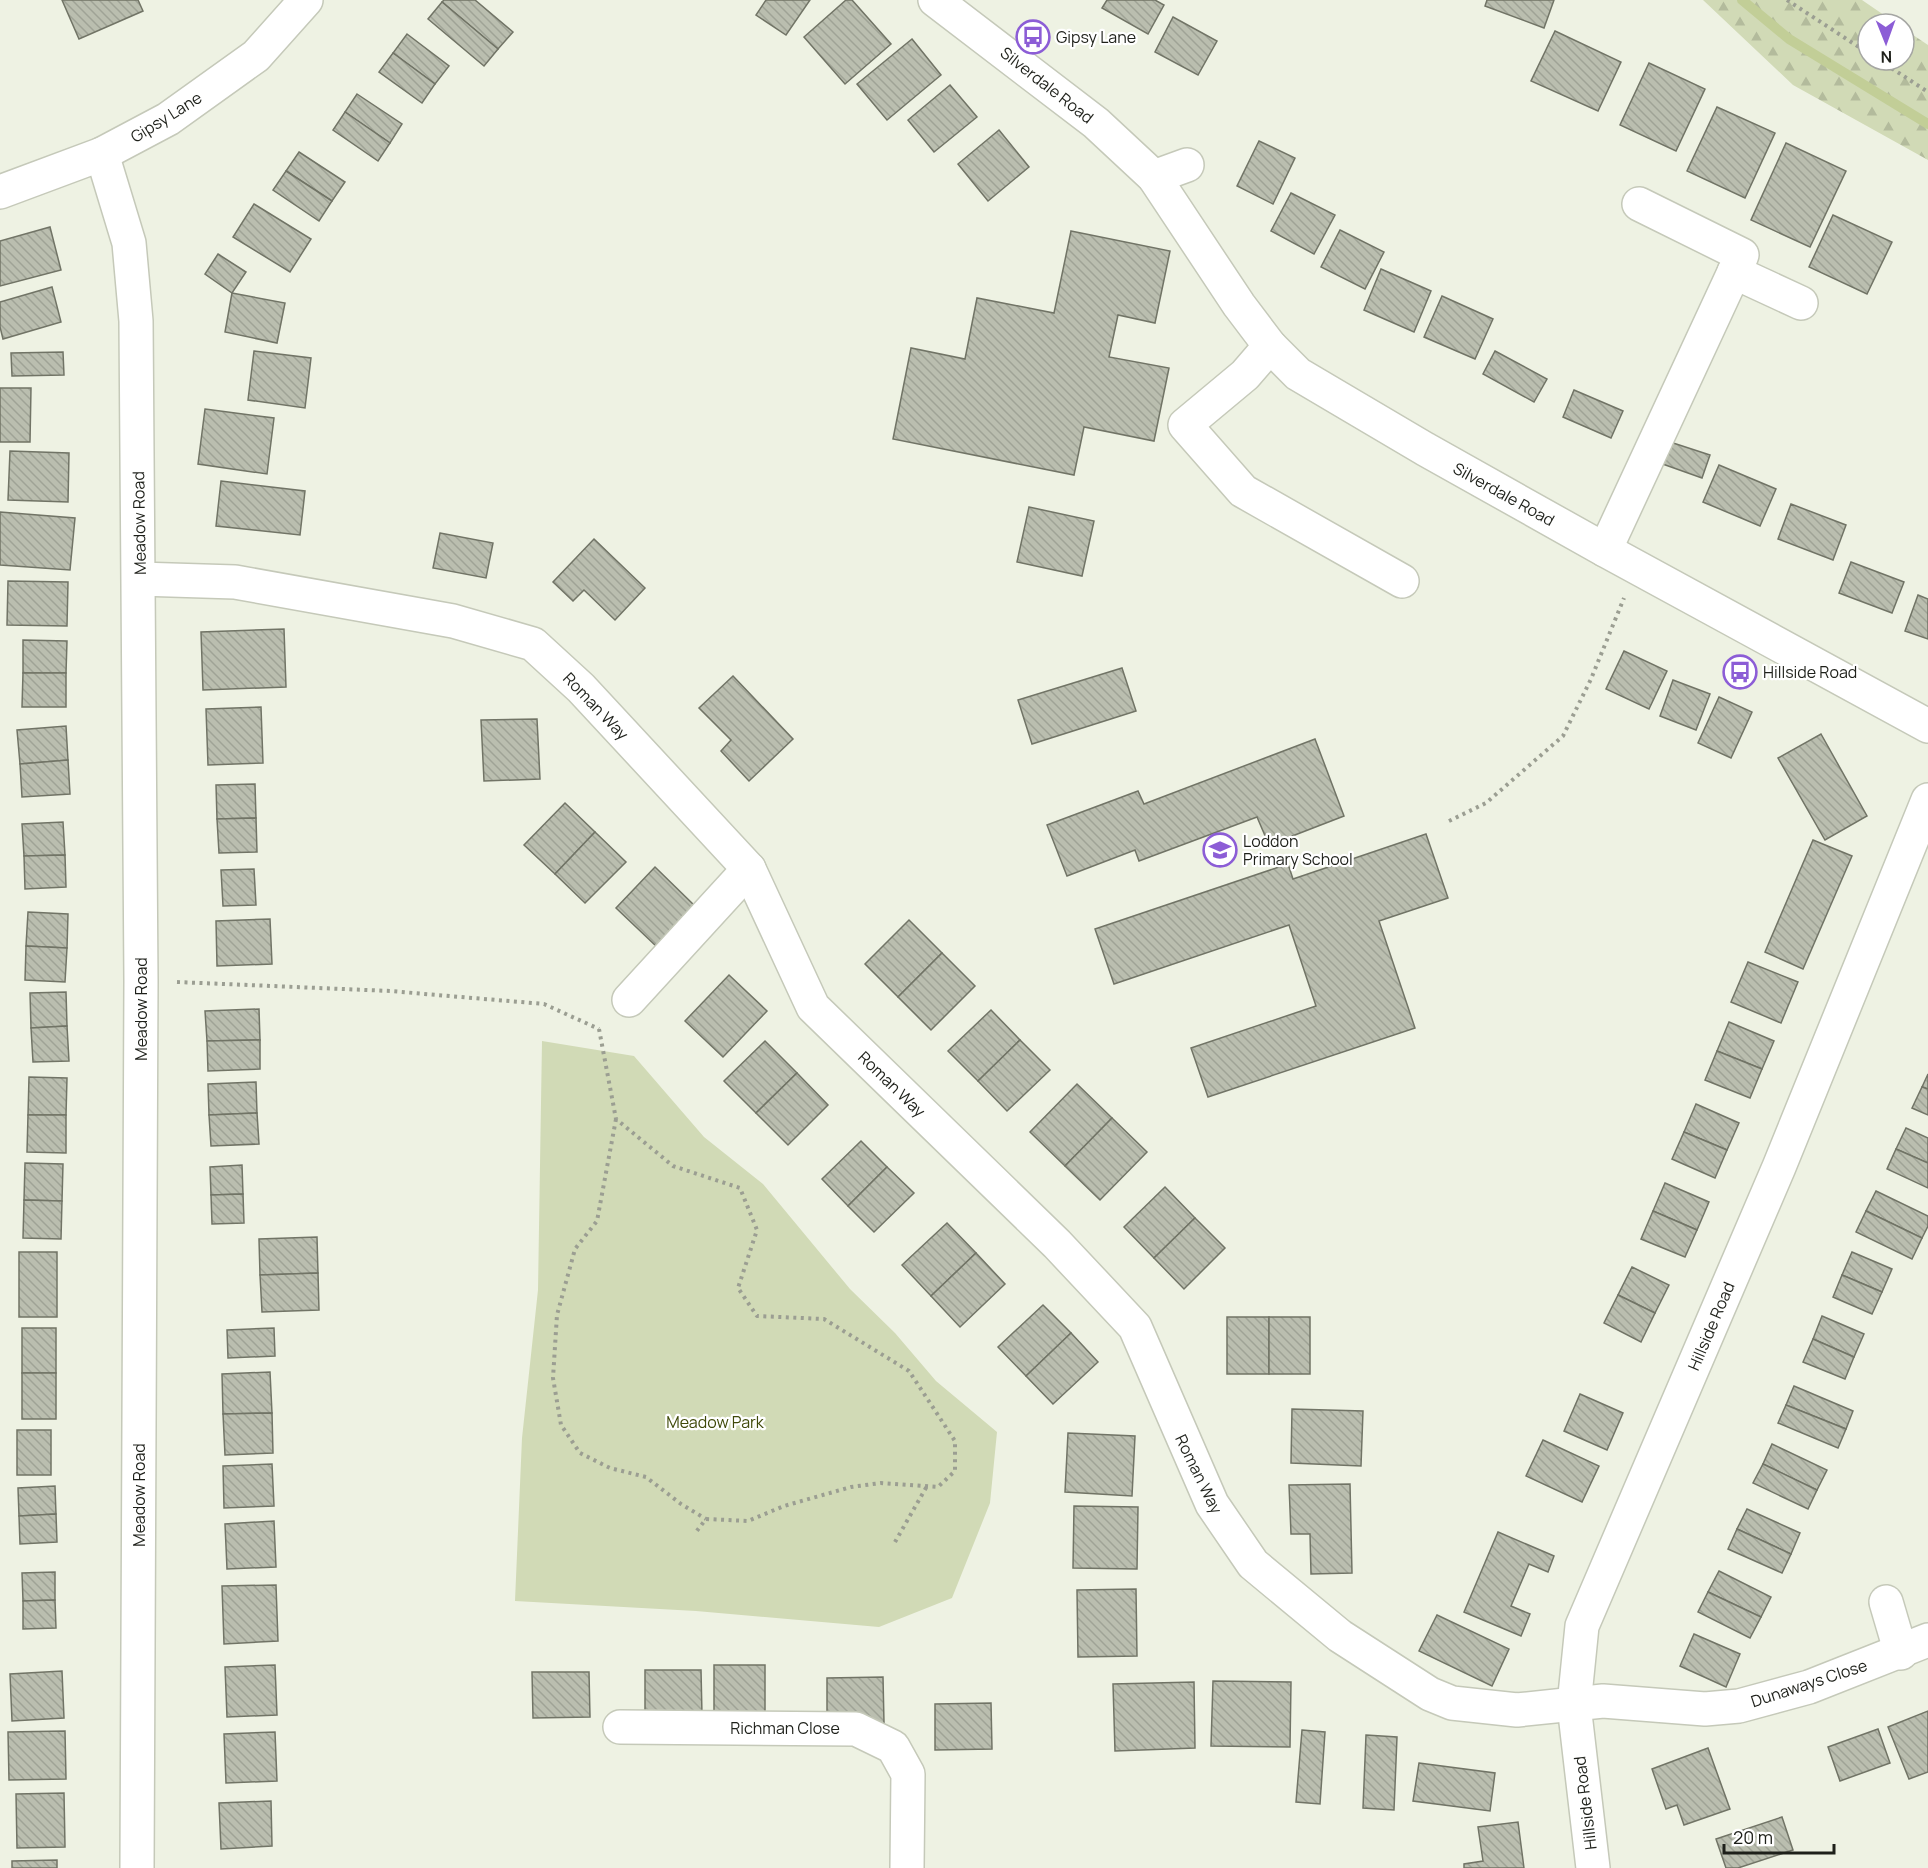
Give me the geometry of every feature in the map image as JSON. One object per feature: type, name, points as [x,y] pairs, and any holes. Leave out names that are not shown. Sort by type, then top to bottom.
[{"type":"street","name":"Gipsy Lane","points":[[0,192],[102,154],[168,119],[256,56],[306,0]]},
{"type":"street","name":"Silverdale Road","points":[[935,0],[1096,123],[1154,177],[1239,306],[1270,346],[1298,374],[1605,550],[1928,726]]},
{"type":"street","name":"Meadow Road","points":[[102,154],[129,243],[136,321],[141,981],[137,1868]]},
{"type":"street","points":[[1154,177],[1186,165]]},
{"type":"street","points":[[1605,550],[1742,255],[1639,204]]},
{"type":"street","points":[[1734,272],[1801,303]]},
{"type":"street","points":[[1270,346],[1245,375],[1185,425],[1243,491],[1402,581]]},
{"type":"street","name":"Roman Way","points":[[139,579],[235,582],[453,621],[533,644],[581,688],[749,869],[813,1007],[1057,1244],[1135,1327],[1212,1504],[1252,1563],[1340,1636],[1430,1694],[1452,1703],[1517,1710],[1574,1705]]},
{"type":"street","name":"Hillside Road","points":[[1593,1868],[1574,1705],[1582,1626],[1779,1167],[1928,800]]},
{"type":"street","points":[[629,1000],[749,869]]},
{"type":"street","name":"Dunaways Close","points":[[1574,1705],[1603,1701],[1706,1709],[1738,1706],[1809,1687],[1914,1646],[1886,1602]]},
{"type":"street","name":"Richman Close","points":[[620,1727],[856,1729],[893,1747],[908,1774],[907,1868]]},
{"type":"path","points":[[1787,0],[1856,45]]},
{"type":"path","points":[[1897,72],[1928,92]]},
{"type":"path","points":[[1449,821],[1486,803],[1563,736],[1592,679],[1635,566]]},
{"type":"path","points":[[141,981],[390,991],[544,1004],[599,1029],[616,1119],[597,1221],[574,1249],[557,1315],[554,1378],[561,1425],[580,1453],[610,1468],[646,1477],[681,1504],[706,1519],[748,1521],[784,1506],[851,1487],[881,1484],[938,1487],[955,1471],[955,1441],[909,1371],[824,1319],[757,1316],[738,1288],[757,1230],[740,1188],[673,1166],[616,1119]]},
{"type":"path","points":[[895,1542],[927,1486]]},
{"type":"path","points":[[696,1532],[706,1519]]},
{"type":"green space","points":[[1703,0],[1862,0],[1880,12],[1856,12],[1856,72],[1916,72],[1916,37],[1928,45],[1928,160],[1793,85]]},
{"type":"green space","name":"Meadow Park","points":[[542,1041],[634,1056],[704,1137],[763,1184],[850,1289],[895,1333],[936,1381],[997,1432],[990,1503],[952,1598],[879,1627],[696,1611],[515,1601],[522,1438],[538,1290]]},
{"type":"building","points":[[62,0],[138,0],[143,11],[79,39]]},
{"type":"building","points":[[444,0],[475,0],[513,32],[498,49],[442,2]]},
{"type":"building","points":[[766,0],[810,0],[786,35],[756,15]]},
{"type":"building","points":[[846,0],[852,0],[891,44],[845,84],[804,37]]},
{"type":"building","points":[[1107,0],[1155,0],[1164,5],[1148,34],[1102,8]]},
{"type":"building","points":[[1487,0],[1554,0],[1544,28],[1485,6]]},
{"type":"building","points":[[442,2],[498,49],[484,66],[428,19]]},
{"type":"building","points":[[1173,17],[1217,41],[1198,75],[1155,52]]},
{"type":"building","points":[[1555,31],[1621,62],[1598,111],[1531,81]]},
{"type":"building","points":[[407,34],[449,66],[435,84],[393,53]]},
{"type":"building","points":[[912,39],[941,75],[887,120],[857,84]]},
{"type":"building","points":[[393,53],[435,84],[422,103],[379,72]]},
{"type":"building","points":[[1649,63],[1705,89],[1676,151],[1620,125]]},
{"type":"building","points":[[950,85],[977,117],[934,152],[908,120]]},
{"type":"building","points":[[357,94],[402,124],[390,143],[345,112]]},
{"type":"building","points":[[1717,107],[1775,133],[1745,198],[1687,171]]},
{"type":"building","points":[[345,112],[390,143],[378,161],[333,130]]},
{"type":"building","points":[[999,130],[1029,167],[988,201],[958,164]]},
{"type":"building","points":[[1259,141],[1295,158],[1273,204],[1237,186]]},
{"type":"building","points":[[1786,143],[1846,171],[1810,247],[1751,220]]},
{"type":"building","points":[[299,152],[345,182],[332,201],[286,171]]},
{"type":"building","points":[[286,171],[332,201],[319,221],[273,190]]},
{"type":"building","points":[[1291,193],[1335,215],[1314,254],[1271,231]]},
{"type":"building","points":[[254,204],[311,239],[290,272],[233,237]]},
{"type":"building","points":[[1833,215],[1892,242],[1867,294],[1809,267]]},
{"type":"building","points":[[50,227],[61,270],[0,286],[0,241]]},
{"type":"building","points":[[1340,230],[1384,252],[1365,289],[1321,267]]},
{"type":"building","points":[[1071,231],[1170,251],[1155,323],[1118,315],[1109,357],[1169,368],[1154,441],[1084,427],[1074,475],[893,439],[911,348],[965,359],[977,298],[1054,313]]},
{"type":"building","points":[[218,254],[246,272],[232,293],[205,274]]},
{"type":"building","points":[[1381,269],[1431,291],[1414,332],[1364,310]]},
{"type":"building","points":[[52,287],[61,322],[3,339],[0,327],[0,302]]},
{"type":"building","points":[[232,293],[285,303],[277,343],[225,332]]},
{"type":"building","points":[[1442,296],[1493,319],[1475,359],[1424,337]]},
{"type":"building","points":[[254,351],[311,358],[305,408],[248,400]]},
{"type":"building","points":[[1495,351],[1547,379],[1534,402],[1483,374]]},
{"type":"building","points":[[63,352],[64,375],[12,376],[11,353]]},
{"type":"building","points":[[0,388],[31,388],[30,442],[0,442]]},
{"type":"building","points":[[1574,390],[1623,411],[1611,438],[1563,417]]},
{"type":"building","points":[[205,409],[274,418],[267,474],[198,464]]},
{"type":"building","points":[[1664,440],[1710,455],[1702,478],[1657,462]]},
{"type":"building","points":[[10,451],[69,453],[68,502],[8,500]]},
{"type":"building","points":[[1719,465],[1776,489],[1760,526],[1703,502]]},
{"type":"building","points":[[221,481],[305,491],[300,535],[216,526]]},
{"type":"building","points":[[1791,504],[1846,525],[1833,560],[1778,539]]},
{"type":"building","points":[[1029,507],[1094,521],[1082,576],[1017,562]]},
{"type":"building","points":[[0,512],[75,518],[70,570],[0,565]]},
{"type":"building","points":[[440,533],[493,543],[486,578],[433,568]]},
{"type":"building","points":[[594,539],[645,588],[615,620],[584,590],[573,601],[553,582]]},
{"type":"building","points":[[1851,562],[1904,582],[1892,613],[1839,593]]},
{"type":"building","points":[[8,581],[68,582],[67,626],[7,625]]},
{"type":"building","points":[[1918,595],[1928,599],[1928,639],[1905,631]]},
{"type":"building","points":[[284,629],[286,687],[203,690],[201,632]]},
{"type":"building","points":[[23,640],[67,641],[66,673],[23,673]]},
{"type":"building","points":[[1624,651],[1667,671],[1649,709],[1606,689]]},
{"type":"building","points":[[1122,668],[1136,711],[1032,744],[1018,700]]},
{"type":"building","points":[[23,673],[66,673],[66,707],[22,707]]},
{"type":"building","points":[[733,676],[793,739],[749,781],[721,751],[731,740],[699,708]]},
{"type":"building","points":[[1673,680],[1710,694],[1696,730],[1660,716]]},
{"type":"building","points":[[1719,697],[1752,712],[1731,758],[1698,743]]},
{"type":"building","points":[[261,707],[263,763],[208,765],[206,709]]},
{"type":"building","points":[[537,719],[540,779],[484,781],[481,720]]},
{"type":"building","points":[[66,726],[68,760],[20,764],[17,730]]},
{"type":"building","points":[[1821,734],[1867,816],[1825,840],[1778,758]]},
{"type":"building","points":[[1315,739],[1344,816],[1269,845],[1257,817],[1139,861],[1135,850],[1067,876],[1047,825],[1138,791],[1144,804]]},
{"type":"building","points":[[68,760],[70,794],[22,797],[20,764]]},
{"type":"building","points":[[255,784],[256,818],[217,819],[216,785]]},
{"type":"building","points":[[565,803],[595,832],[555,874],[524,845]]},
{"type":"building","points":[[256,818],[257,852],[219,853],[217,819]]},
{"type":"building","points":[[63,822],[65,855],[24,856],[22,824]]},
{"type":"building","points":[[595,832],[626,862],[585,903],[555,874]]},
{"type":"building","points":[[1426,834],[1448,898],[1379,921],[1415,1028],[1208,1097],[1191,1048],[1316,1006],[1289,925],[1114,984],[1095,929],[1288,864],[1293,879]]},
{"type":"building","points":[[1813,840],[1852,856],[1803,969],[1765,952]]},
{"type":"building","points":[[65,855],[66,887],[25,889],[24,856]]},
{"type":"building","points":[[655,867],[696,907],[657,947],[616,908]]},
{"type":"building","points":[[254,869],[256,905],[223,906],[221,870]]},
{"type":"building","points":[[28,912],[68,914],[67,948],[26,946]]},
{"type":"building","points":[[270,919],[272,964],[217,966],[216,921]]},
{"type":"building","points":[[909,920],[942,953],[898,997],[865,964]]},
{"type":"building","points":[[26,946],[67,948],[65,982],[25,980]]},
{"type":"building","points":[[942,953],[975,986],[931,1030],[898,997]]},
{"type":"building","points":[[1748,962],[1798,982],[1781,1023],[1731,1002]]},
{"type":"building","points":[[729,975],[767,1011],[723,1057],[685,1021]]},
{"type":"building","points":[[66,992],[67,1026],[31,1028],[30,993]]},
{"type":"building","points":[[259,1009],[260,1040],[207,1041],[205,1011]]},
{"type":"building","points":[[991,1010],[1020,1040],[978,1081],[948,1051]]},
{"type":"building","points":[[1729,1022],[1774,1041],[1762,1069],[1717,1051]]},
{"type":"building","points":[[67,1026],[69,1061],[33,1062],[31,1028]]},
{"type":"building","points":[[260,1040],[260,1069],[208,1071],[207,1041]]},
{"type":"building","points":[[1020,1040],[1050,1070],[1007,1111],[978,1081]]},
{"type":"building","points":[[765,1041],[797,1073],[756,1113],[724,1081]]},
{"type":"building","points":[[1717,1051],[1762,1069],[1750,1098],[1705,1080]]},
{"type":"building","points":[[797,1073],[828,1105],[788,1145],[756,1113]]},
{"type":"building","points":[[1928,1074],[1928,1089],[1922,1087]]},
{"type":"building","points":[[29,1077],[67,1078],[66,1115],[28,1115]]},
{"type":"building","points":[[256,1082],[257,1113],[209,1115],[208,1084]]},
{"type":"building","points":[[1077,1084],[1112,1118],[1065,1166],[1030,1132]]},
{"type":"building","points":[[1922,1087],[1928,1089],[1928,1115],[1912,1108]]},
{"type":"building","points":[[1696,1104],[1739,1123],[1727,1150],[1684,1132]]},
{"type":"building","points":[[257,1113],[259,1144],[211,1146],[209,1115]]},
{"type":"building","points":[[28,1115],[66,1115],[66,1153],[27,1152]]},
{"type":"building","points":[[1112,1118],[1147,1152],[1100,1200],[1065,1166]]},
{"type":"building","points":[[1906,1128],[1928,1138],[1928,1163],[1896,1149]]},
{"type":"building","points":[[1684,1132],[1727,1150],[1715,1178],[1672,1159]]},
{"type":"building","points":[[861,1141],[887,1167],[848,1206],[822,1179]]},
{"type":"building","points":[[1896,1149],[1928,1163],[1928,1188],[1887,1169]]},
{"type":"building","points":[[25,1163],[63,1164],[62,1201],[24,1200]]},
{"type":"building","points":[[242,1165],[243,1194],[211,1195],[210,1167]]},
{"type":"building","points":[[887,1167],[914,1193],[874,1232],[848,1206]]},
{"type":"building","points":[[1665,1183],[1709,1202],[1697,1230],[1653,1211]]},
{"type":"building","points":[[1165,1187],[1195,1218],[1154,1258],[1124,1227]]},
{"type":"building","points":[[1876,1191],[1928,1216],[1928,1226],[1922,1238],[1866,1211]]},
{"type":"building","points":[[243,1194],[244,1223],[212,1224],[211,1195]]},
{"type":"building","points":[[24,1200],[62,1201],[61,1239],[23,1238]]},
{"type":"building","points":[[1653,1211],[1697,1230],[1685,1257],[1641,1239]]},
{"type":"building","points":[[1866,1211],[1922,1238],[1912,1259],[1856,1232]]},
{"type":"building","points":[[1195,1218],[1225,1248],[1184,1289],[1154,1258]]},
{"type":"building","points":[[947,1223],[976,1253],[931,1296],[902,1265]]},
{"type":"building","points":[[317,1237],[318,1273],[260,1275],[259,1239]]},
{"type":"building","points":[[19,1252],[57,1252],[57,1317],[19,1317]]},
{"type":"building","points":[[1852,1252],[1892,1269],[1882,1292],[1842,1275]]},
{"type":"building","points":[[976,1253],[1005,1284],[960,1327],[931,1296]]},
{"type":"building","points":[[1632,1267],[1669,1285],[1655,1313],[1618,1295]]},
{"type":"building","points":[[318,1273],[319,1310],[262,1312],[260,1275]]},
{"type":"building","points":[[1842,1275],[1882,1292],[1872,1314],[1833,1297]]},
{"type":"building","points":[[1618,1295],[1655,1313],[1641,1342],[1604,1323]]},
{"type":"building","points":[[1043,1305],[1071,1333],[1026,1376],[998,1347]]},
{"type":"building","points":[[1822,1316],[1864,1334],[1854,1357],[1813,1339]]},
{"type":"building","points":[[1227,1317],[1269,1317],[1269,1374],[1227,1374]]},
{"type":"building","points":[[1269,1317],[1310,1317],[1310,1374],[1269,1374]]},
{"type":"building","points":[[22,1328],[56,1328],[56,1373],[22,1373]]},
{"type":"building","points":[[274,1328],[275,1356],[228,1358],[227,1330]]},
{"type":"building","points":[[1071,1333],[1098,1362],[1053,1404],[1026,1376]]},
{"type":"building","points":[[1813,1339],[1854,1357],[1845,1379],[1803,1362]]},
{"type":"building","points":[[270,1372],[272,1413],[223,1414],[222,1374]]},
{"type":"building","points":[[22,1373],[56,1373],[56,1419],[22,1419]]},
{"type":"building","points":[[1794,1386],[1853,1411],[1846,1429],[1786,1405]]},
{"type":"building","points":[[1580,1394],[1623,1413],[1607,1450],[1564,1431]]},
{"type":"building","points":[[1786,1405],[1846,1429],[1838,1448],[1778,1423]]},
{"type":"building","points":[[1292,1409],[1363,1411],[1361,1466],[1291,1463]]},
{"type":"building","points":[[272,1413],[273,1453],[225,1455],[223,1414]]},
{"type":"building","points":[[17,1430],[51,1430],[51,1475],[17,1475]]},
{"type":"building","points":[[1068,1433],[1135,1436],[1132,1496],[1065,1492]]},
{"type":"building","points":[[1543,1440],[1599,1466],[1582,1502],[1526,1476]]},
{"type":"building","points":[[1772,1444],[1827,1470],[1817,1490],[1763,1464]]},
{"type":"building","points":[[272,1464],[274,1506],[224,1508],[223,1466]]},
{"type":"building","points":[[1763,1464],[1817,1490],[1808,1509],[1753,1483]]},
{"type":"building","points":[[1350,1484],[1352,1573],[1311,1574],[1310,1534],[1291,1534],[1289,1485]]},
{"type":"building","points":[[55,1486],[56,1514],[19,1516],[18,1488]]},
{"type":"building","points":[[1074,1506],[1138,1507],[1137,1569],[1073,1568]]},
{"type":"building","points":[[1747,1509],[1800,1533],[1791,1554],[1737,1529]]},
{"type":"building","points":[[56,1514],[57,1542],[20,1544],[19,1516]]},
{"type":"building","points":[[274,1521],[276,1567],[227,1569],[225,1524]]},
{"type":"building","points":[[1737,1529],[1791,1554],[1782,1573],[1728,1549]]},
{"type":"building","points":[[1498,1532],[1554,1556],[1548,1572],[1529,1564],[1511,1606],[1530,1614],[1521,1636],[1464,1612]]},
{"type":"building","points":[[1719,1571],[1771,1597],[1761,1617],[1708,1592]]},
{"type":"building","points":[[55,1572],[55,1600],[23,1601],[22,1573]]},
{"type":"building","points":[[276,1585],[278,1641],[224,1644],[222,1586]]},
{"type":"building","points":[[1136,1589],[1137,1656],[1078,1657],[1077,1590]]},
{"type":"building","points":[[1708,1592],[1761,1617],[1750,1638],[1698,1612]]},
{"type":"building","points":[[55,1600],[56,1628],[23,1629],[23,1601]]},
{"type":"building","points":[[1437,1615],[1509,1649],[1492,1686],[1419,1651]]},
{"type":"building","points":[[1694,1634],[1740,1654],[1726,1687],[1680,1666]]},
{"type":"building","points":[[275,1665],[277,1715],[227,1717],[225,1667]]},
{"type":"building","points":[[714,1665],[765,1665],[765,1713],[714,1713]]},
{"type":"building","points":[[645,1670],[701,1670],[702,1715],[645,1716]]},
{"type":"building","points":[[62,1671],[64,1718],[12,1721],[10,1674]]},
{"type":"building","points":[[532,1672],[589,1672],[590,1717],[533,1718]]},
{"type":"building","points":[[883,1677],[884,1723],[827,1723],[827,1678]]},
{"type":"building","points":[[1213,1681],[1291,1682],[1290,1747],[1211,1746]]},
{"type":"building","points":[[1194,1682],[1195,1748],[1115,1751],[1113,1684]]},
{"type":"building","points":[[991,1703],[992,1749],[935,1750],[935,1704]]},
{"type":"building","points":[[1928,1711],[1928,1772],[1909,1779],[1888,1727]]},
{"type":"building","points":[[1878,1729],[1890,1763],[1840,1781],[1828,1747]]},
{"type":"building","points":[[1302,1730],[1325,1732],[1320,1804],[1296,1802]]},
{"type":"building","points":[[65,1731],[66,1779],[9,1780],[8,1732]]},
{"type":"building","points":[[275,1732],[277,1781],[226,1783],[224,1734]]},
{"type":"building","points":[[1366,1735],[1397,1737],[1394,1810],[1363,1808]]},
{"type":"building","points":[[1708,1748],[1730,1809],[1684,1825],[1677,1805],[1666,1809],[1652,1769]]},
{"type":"building","points":[[1419,1763],[1495,1773],[1490,1811],[1413,1801]]},
{"type":"building","points":[[64,1793],[65,1847],[17,1848],[16,1794]]},
{"type":"building","points":[[271,1801],[272,1846],[221,1849],[219,1803]]},
{"type":"building","points":[[1782,1817],[1793,1850],[1738,1868],[1726,1868],[1716,1839]]},
{"type":"building","points":[[1518,1822],[1524,1868],[1464,1868],[1464,1864],[1483,1861],[1478,1827]]},
{"type":"building","points":[[57,1860],[57,1868],[12,1868],[12,1861]]},
{"type":"waterway","points":[[1742,0],[1789,39],[1928,124]]},
{"type":"place","name":"Gipsy Lane","points":[[1033,37]]},
{"type":"place","name":"Hillside Road","points":[[1740,672]]},
{"type":"place","name":"Loddon Primary School","points":[[1220,850]]}]
